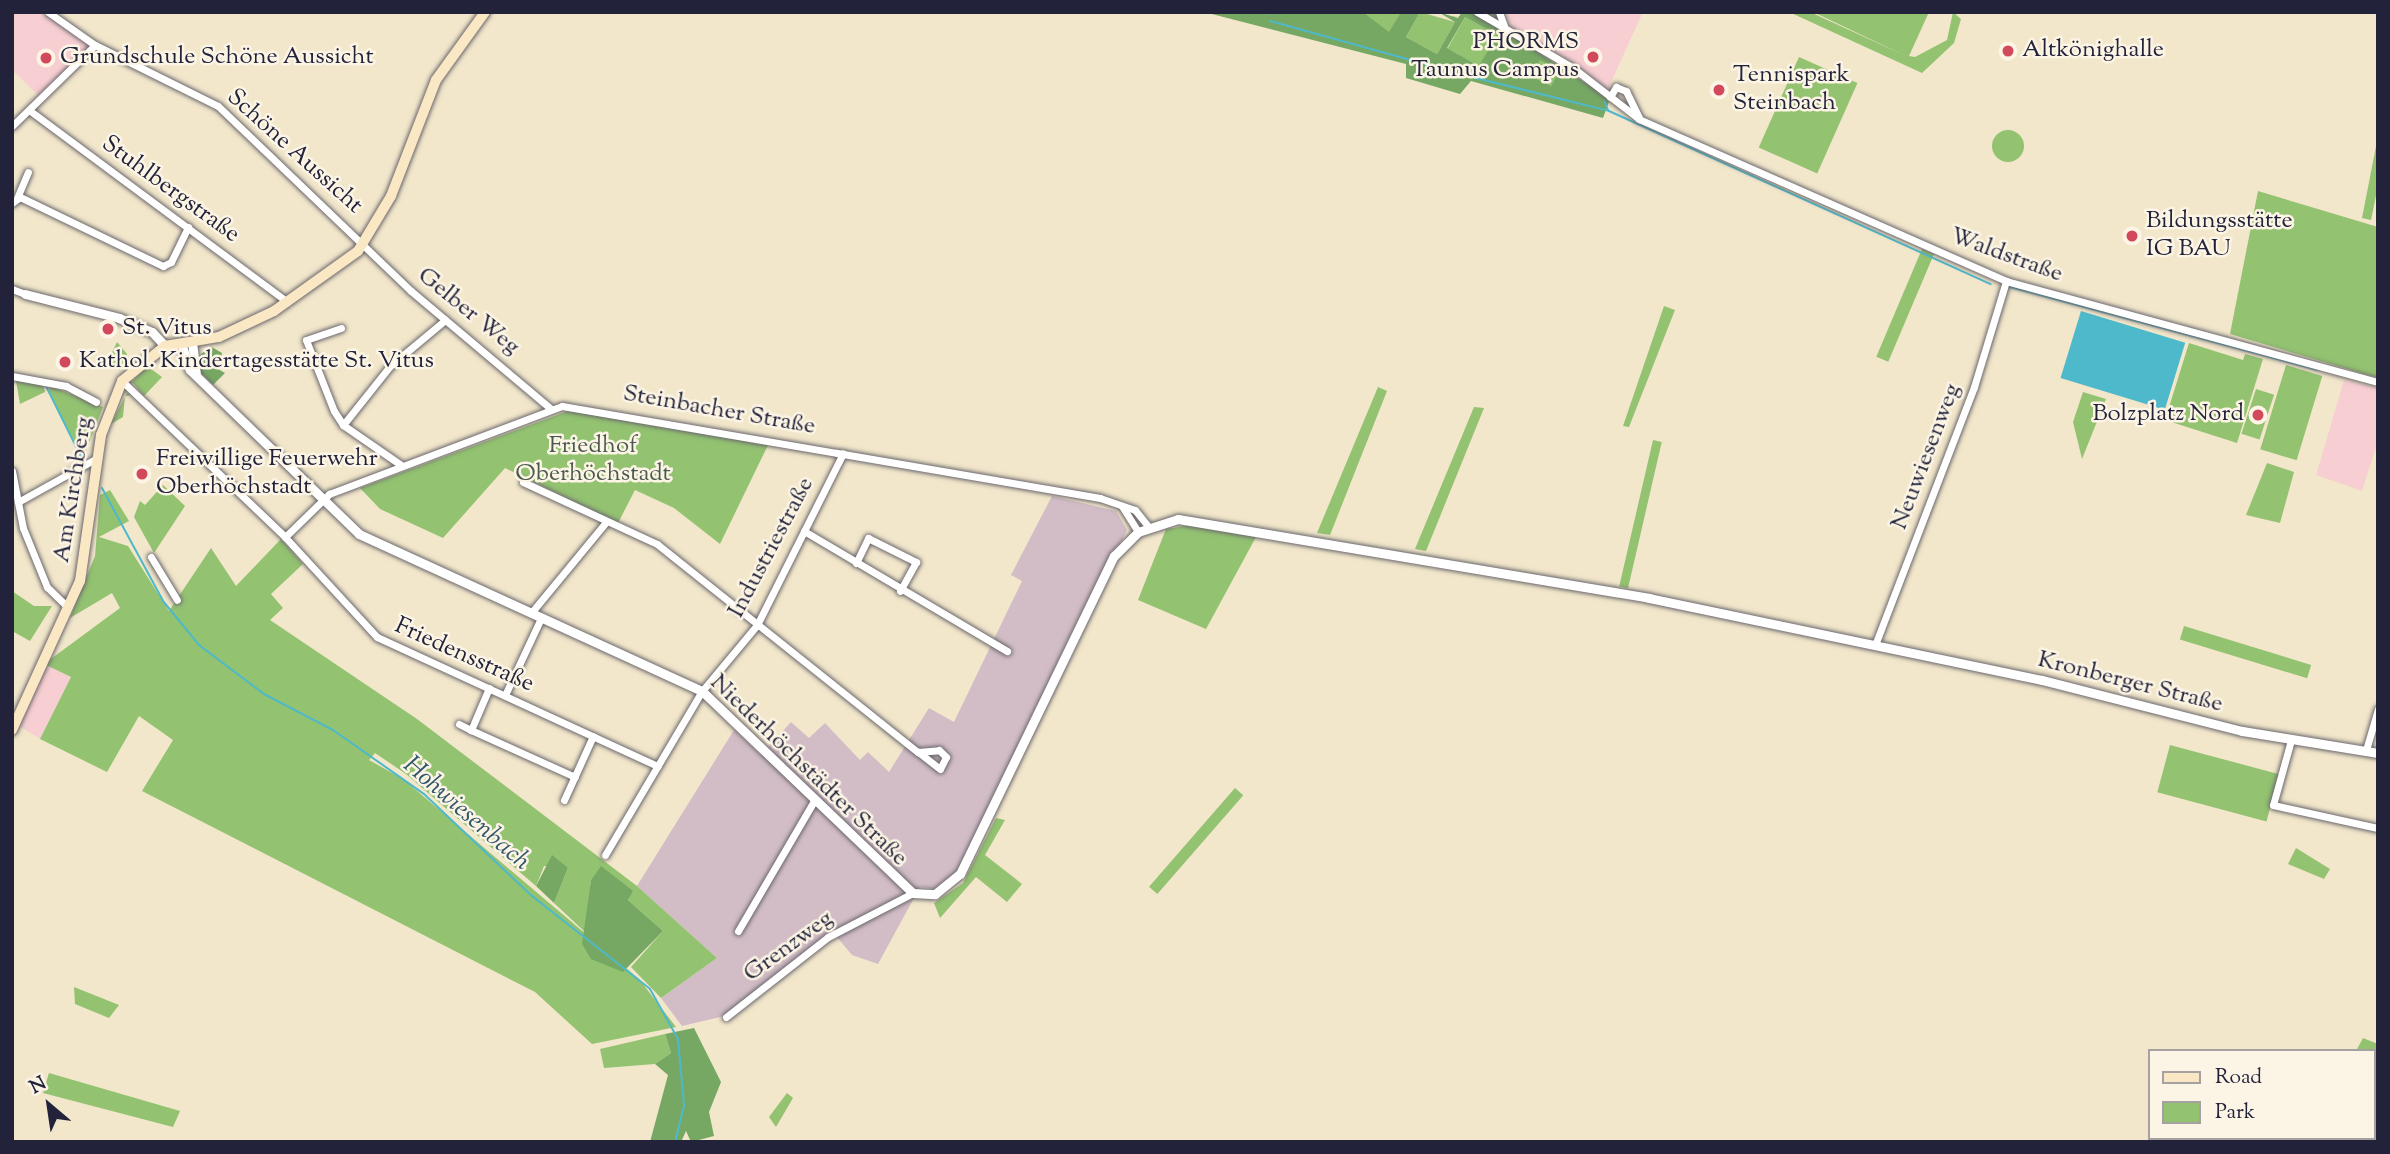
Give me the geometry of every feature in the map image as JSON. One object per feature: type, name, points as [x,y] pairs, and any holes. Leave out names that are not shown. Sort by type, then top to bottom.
[{"type":"main road","points":[[122,381],[165,346],[235,331],[288,302],[366,242],[436,80],[485,12]]},
{"type":"main road","name":"Am Kirchberg","points":[[12,730],[20,705],[68,607],[86,561],[88,461],[122,381]]},
{"type":"street","name":"Schöne Aussicht","points":[[48,12],[95,45],[218,106],[366,242]]},
{"type":"street","name":"Waldstraße","points":[[1477,12],[1610,97],[1639,119],[2006,281],[2378,382]]},
{"type":"street","points":[[1499,12],[1504,27]]},
{"type":"street","points":[[12,126],[95,45]]},
{"type":"street","name":"Waldstraße","points":[[1610,97],[1616,87],[1626,90],[1639,119]]},
{"type":"street","name":"Stuhlbergstraße","points":[[29,110],[288,302]]},
{"type":"street","points":[[28,172],[14,200],[163,266],[171,262],[188,227]]},
{"type":"street","name":"Gelber Weg","points":[[366,242],[445,320],[550,408]]},
{"type":"street","name":"Neuwiesenweg","points":[[1875,645],[1974,387],[2006,281]]},
{"type":"street","points":[[12,289],[119,318],[152,332],[165,346]]},
{"type":"street","points":[[343,425],[390,366],[445,320]]},
{"type":"street","points":[[341,328],[306,340],[343,425],[401,466]]},
{"type":"street","name":"Niederhöchstädter Straße","points":[[187,343],[197,377],[359,534],[702,691],[913,893],[935,894],[960,874],[1108,567],[1139,532]]},
{"type":"street","points":[[12,376],[66,386],[96,402]]},
{"type":"street","name":"Friedensstraße","points":[[122,381],[285,537],[377,637],[658,766]]},
{"type":"street","name":"Steinbacher Straße","points":[[323,499],[550,408],[603,410],[1121,505],[1149,527]]},
{"type":"street","name":"Industriestraße","points":[[605,855],[702,691],[757,625],[843,453]]},
{"type":"street","points":[[18,502],[88,461]]},
{"type":"street","points":[[12,471],[18,502],[47,587],[68,607]]},
{"type":"street","points":[[523,482],[657,544],[918,752]]},
{"type":"street","points":[[285,537],[323,499]]},
{"type":"street","points":[[1121,505],[1139,532]]},
{"type":"street","name":"Kronberger Straße","points":[[1139,532],[1178,519],[1232,524],[1875,645],[2291,740],[2378,753]]},
{"type":"street","points":[[531,613],[606,522]]},
{"type":"street","points":[[804,531],[900,591],[1007,651]]},
{"type":"street","points":[[856,563],[868,538],[916,562],[900,591]]},
{"type":"street","points":[[151,556],[177,600]]},
{"type":"street","points":[[505,695],[541,618]]},
{"type":"street","points":[[471,730],[489,688]]},
{"type":"street","points":[[12,714],[20,705]]},
{"type":"street","points":[[2366,750],[2378,709]]},
{"type":"street","points":[[458,724],[575,777]]},
{"type":"street","points":[[564,800],[593,736]]},
{"type":"street","points":[[2291,740],[2273,805],[2378,828]]},
{"type":"street","points":[[738,931],[814,801]]},
{"type":"street","name":"Grenzweg","points":[[726,1017],[828,937],[913,893]]},
{"type":"shaded area","name":"Grundschule Schöne Aussicht","points":[[12,12],[41,12],[91,45],[40,97],[12,70]]},
{"type":"shaded area","name":"PHORMS Taunus Campus","points":[[1505,12],[1643,12],[1607,91],[1574,63],[1511,27]]},
{"type":"shaded area","points":[[2344,380],[2378,388],[2378,441],[2362,491],[2316,475]]},
{"type":"shaded area","points":[[1052,496],[1116,511],[1127,530],[953,879],[937,889],[920,887],[878,964],[852,955],[836,936],[733,1014],[682,1026],[661,998],[717,958],[637,886],[734,730],[761,755],[791,722],[809,738],[825,723],[860,760],[868,752],[889,772],[929,708],[954,722],[1022,581],[1011,575]]},
{"type":"shaded area","points":[[44,664],[71,677],[40,739],[19,726]]},
{"type":"green space","points":[[1204,12],[1363,12],[1389,32],[1401,12],[1420,12],[1406,37],[1437,54],[1455,22],[1438,12],[1458,18],[1462,12],[1501,12],[1495,24],[1610,99],[1603,118],[1471,81],[1460,94],[1406,78],[1406,64]],"holes":[[[1465,17],[1497,35],[1479,66],[1447,48]],[[1540,60],[1560,70],[1551,86],[1531,76]]]},
{"type":"green space","points":[[1363,12],[1401,12],[1389,33]]},
{"type":"green space","points":[[1420,12],[1455,22],[1437,54],[1406,37]]},
{"type":"green space","points":[[1789,12],[1810,12],[1908,57],[1813,12],[1929,12],[1909,56],[1915,57],[1947,40],[1953,12],[1961,19],[1954,43],[1922,73]]},
{"type":"green space","points":[[1465,17],[1497,35],[1480,66],[1448,48]]},
{"type":"green space","points":[[1799,57],[1857,83],[1817,173],[1759,147]]},
{"type":"green space","points":[[1540,59],[1560,70],[1551,87],[1531,76]]},
{"type":"green space","points":[[2008,130],[2019,135],[2024,146],[2019,157],[2008,162],[1997,157],[1992,146],[1997,135]]},
{"type":"green space","points":[[2378,136],[2378,186],[2371,220],[2362,218]]},
{"type":"green space","points":[[2258,191],[2378,227],[2378,378],[2230,334]]},
{"type":"green space","points":[[1922,249],[1934,254],[1888,362],[1876,357]]},
{"type":"green space","points":[[1664,306],[1675,310],[1629,427],[1623,426]]},
{"type":"green space","points":[[117,342],[127,354],[120,370],[107,363]]},
{"type":"green space","points":[[2189,343],[2243,360],[2245,354],[2263,359],[2237,443],[2165,420]]},
{"type":"green space","points":[[210,346],[222,353],[218,369],[225,373],[213,385],[197,369],[196,359]]},
{"type":"green space","points":[[2286,365],[2322,376],[2297,460],[2260,449]]},
{"type":"green space","points":[[147,366],[162,377],[144,396],[132,382]]},
{"type":"green space","points":[[16,381],[43,384],[45,392],[20,404]]},
{"type":"green space","points":[[48,385],[103,407],[83,458],[52,399]]},
{"type":"green space","points":[[1378,387],[1387,391],[1330,535],[1317,533]]},
{"type":"green space","name":"Bolzplatz Nord","points":[[2256,389],[2274,395],[2260,440],[2241,434]]},
{"type":"green space","points":[[2083,392],[2106,399],[2082,459],[2073,422]]},
{"type":"green space","points":[[125,397],[123,417],[111,424]]},
{"type":"green space","points":[[1474,407],[1484,408],[1426,551],[1415,549]]},
{"type":"green space","name":"Friedhof Oberhöchstadt","points":[[568,411],[768,445],[720,544],[674,508],[635,490],[618,523],[505,468],[443,538],[380,509],[360,488]]},
{"type":"green space","points":[[1653,440],[1662,442],[1628,588],[1619,586]]},
{"type":"green space","points":[[2267,463],[2294,472],[2280,523],[2246,515]]},
{"type":"green space","points":[[163,485],[185,506],[154,553],[134,517],[140,501],[145,505]]},
{"type":"green space","points":[[110,490],[129,521],[99,537],[128,546],[169,611],[211,548],[236,586],[281,539],[303,564],[271,594],[283,608],[270,620],[417,719],[637,886],[717,958],[661,998],[631,967],[663,931],[628,900],[632,891],[601,867],[591,880],[585,932],[554,903],[568,868],[544,866],[536,886],[406,774],[375,753],[369,760],[403,779],[639,979],[676,1027],[592,1044],[535,992],[142,791],[173,740],[139,716],[107,772],[40,739],[71,677],[44,664],[120,608],[112,593],[70,618],[95,556],[100,495]]},
{"type":"green space","points":[[1191,525],[1256,537],[1206,629],[1138,600],[1166,529]]},
{"type":"green space","points":[[12,591],[34,606],[52,606],[30,641],[12,631]]},
{"type":"green space","points":[[2184,626],[2311,665],[2307,678],[2180,639]]},
{"type":"green space","points":[[2170,745],[2279,774],[2266,822],[2157,792]]},
{"type":"green space","points":[[1235,788],[1243,795],[1157,894],[1149,887]]},
{"type":"green space","points":[[996,818],[1005,820],[985,855],[1022,884],[1007,902],[976,877],[940,918],[934,903],[963,883]]},
{"type":"green space","points":[[2296,848],[2330,869],[2324,879],[2288,864]]},
{"type":"green space","points":[[552,855],[568,868],[554,903],[536,886]]},
{"type":"green space","points":[[601,866],[633,891],[628,900],[663,931],[623,972],[591,959],[582,944],[591,880]]},
{"type":"green space","points":[[74,987],[119,1005],[109,1018],[75,1004]]},
{"type":"green space","points":[[694,1028],[721,1082],[709,1112],[714,1136],[691,1142],[686,1131],[681,1142],[650,1142],[668,1075],[655,1064],[671,1053],[665,1034]]},
{"type":"green space","points":[[665,1034],[671,1053],[655,1064],[604,1068],[600,1049]]},
{"type":"green space","points":[[2363,1038],[2378,1044],[2376,1056],[2376,1049],[2357,1049]]},
{"type":"green space","points":[[49,1073],[180,1111],[173,1127],[43,1093]]},
{"type":"green space","points":[[787,1093],[793,1098],[776,1127],[769,1117]]},
{"type":"water","points":[[2081,311],[2185,343],[2165,410],[2061,378]]},
{"type":"waterway","points":[[1270,21],[1465,75]]},
{"type":"waterway","points":[[1472,77],[1609,111],[1991,284]]},
{"type":"waterway","points":[[1604,101],[1608,110]]},
{"type":"waterway","points":[[2010,287],[2317,370]]},
{"type":"waterway","name":"Hohwiesenbach","points":[[46,386],[82,459]]},
{"type":"waterway","name":"Hohwiesenbach","points":[[102,488],[163,601],[199,645],[264,694],[333,730],[424,794],[532,896],[650,989],[678,1039],[684,1106],[675,1142]]},
{"type":"place","name":"Altkönighalle","points":[[2008,51]]},
{"type":"place","name":"PHORMS Taunus Campus","points":[[1593,57]]},
{"type":"place","name":"Grundschule Schöne Aussicht","points":[[46,58]]},
{"type":"place","name":"Tennispark Steinbach","points":[[1719,90]]},
{"type":"place","name":"Bildungsstätte IG BAU","points":[[2132,236]]},
{"type":"place","name":"St. Vitus","points":[[108,329]]},
{"type":"place","name":"Kathol. Kindertagesstätte St. Vitus","points":[[65,362]]},
{"type":"place","name":"Bolzplatz Nord","points":[[2258,415]]},
{"type":"place","name":"Freiwillige Feuerwehr Oberhöchstadt","points":[[142,474]]}]
